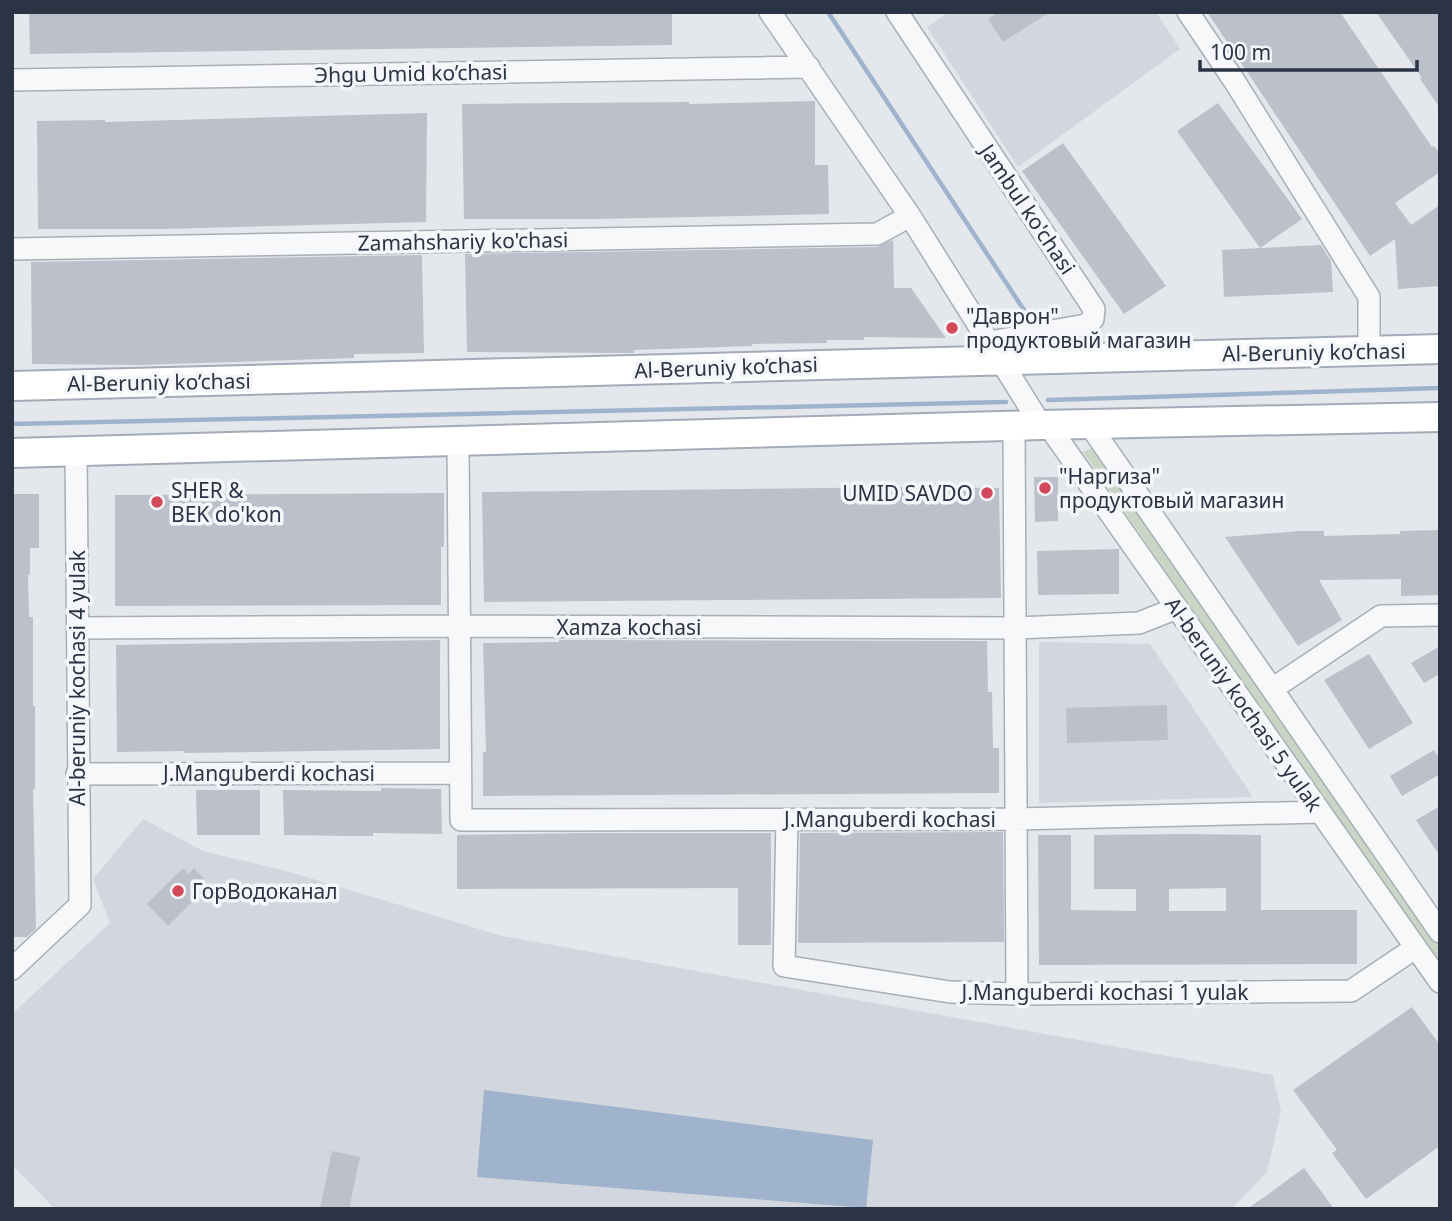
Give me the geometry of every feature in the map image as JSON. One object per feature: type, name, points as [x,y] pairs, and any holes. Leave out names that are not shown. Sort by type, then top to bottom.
[{"type":"main road","name":"Al-Beruniy ko’chasi","points":[[12,386],[996,351],[1440,349]]},
{"type":"main road","points":[[12,453],[1035,425],[1440,417]]},
{"type":"street","points":[[770,12],[910,216],[996,351],[1035,425],[1015,628],[1017,994]]},
{"type":"street","points":[[1188,12],[1235,82],[1369,297],[1369,350]]},
{"type":"street","name":"Jambul ko'chasi","points":[[898,13],[1094,309],[1093,319],[1086,325],[996,351]]},
{"type":"street","name":"Эhgu Umid ko’chasi","points":[[12,80],[809,67]]},
{"type":"street","name":"Zamahshariy ko'chasi","points":[[12,249],[877,234],[910,216]]},
{"type":"street","name":"Al-beruniy kochasi 5 yulak","points":[[1089,424],[1440,932]]},
{"type":"street","name":"Al-beruniy kochasi 5 yulak","points":[[1035,425],[1177,608],[1440,982]]},
{"type":"street","points":[[458,441],[460,773]]},
{"type":"street","name":"Al-beruniy kochasi 4 yulak","points":[[12,968],[80,905],[76,452]]},
{"type":"street","name":"Xamza kochasi","points":[[77,628],[1015,628],[1139,623],[1177,608]]},
{"type":"street","name":"Al-beruniy kochasi 5 yulak","points":[[1272,689],[1381,616],[1440,615]]},
{"type":"street","name":"J.Manguberdi kochasi","points":[[77,774],[460,773],[461,820],[1015,819],[1320,812]]},
{"type":"street","name":"J.Manguberdi kochasi 1 yulak","points":[[787,819],[784,966],[950,992],[1017,994],[1351,991],[1415,948]]},
{"type":"shaded area","points":[[949,12],[1156,12],[1180,49],[1018,167],[927,27]]},
{"type":"shaded area","points":[[1039,642],[1150,644],[1253,797],[1039,803]]},
{"type":"shaded area","points":[[143,819],[203,851],[290,872],[502,936],[1273,1075],[1281,1111],[1267,1172],[1232,1209],[55,1209],[12,1165],[12,1014],[110,923],[93,879]]},
{"type":"green space","points":[[1095,447],[1440,946],[1440,967],[1083,452]]},
{"type":"water","points":[[484,1090],[873,1140],[866,1208],[477,1177]]},
{"type":"building","points":[[29,12],[672,12],[672,45],[30,54]]},
{"type":"building","points":[[999,12],[1050,12],[1003,42],[988,19]]},
{"type":"building","points":[[1207,12],[1340,12],[1432,147],[1440,154],[1440,172],[1395,203],[1411,225],[1440,205],[1440,286],[1398,289],[1395,239],[1370,256]]},
{"type":"building","points":[[1376,12],[1440,12],[1440,108],[1420,79],[1422,78]]},
{"type":"building","points":[[815,101],[815,165],[828,165],[829,214],[464,219],[462,104]]},
{"type":"building","points":[[1218,103],[1302,219],[1260,248],[1177,131]]},
{"type":"building","points":[[427,113],[426,222],[164,229],[38,229],[37,121],[105,122]]},
{"type":"building","points":[[1063,143],[1166,286],[1124,314],[1022,171]]},
{"type":"building","points":[[893,240],[894,288],[911,288],[946,338],[864,337],[864,340],[827,340],[827,343],[634,350],[634,353],[467,352],[465,254],[877,247]]},
{"type":"building","points":[[1321,245],[1331,261],[1333,292],[1224,297],[1222,250]]},
{"type":"building","points":[[422,255],[424,353],[140,365],[32,364],[31,262]]},
{"type":"building","points":[[1034,477],[1058,477],[1058,521],[1035,522]]},
{"type":"building","points":[[999,488],[1001,598],[484,602],[482,492]]},
{"type":"building","points":[[444,493],[441,605],[115,606],[115,495]]},
{"type":"building","points":[[12,494],[39,494],[39,548],[30,548],[28,575],[29,617],[33,617],[36,929],[27,937],[12,937]]},
{"type":"building","points":[[1440,530],[1440,595],[1401,596],[1401,579],[1319,580],[1342,620],[1298,646],[1225,537],[1300,531],[1324,531],[1324,536]]},
{"type":"building","points":[[1119,549],[1119,594],[1038,595],[1037,551]]},
{"type":"building","points":[[440,640],[440,749],[117,752],[116,645]]},
{"type":"building","points":[[559,640],[987,641],[988,692],[992,692],[993,748],[999,748],[999,793],[483,796],[483,752],[486,752],[483,643]]},
{"type":"building","points":[[1440,646],[1440,674],[1424,683],[1411,663]]},
{"type":"building","points":[[1369,654],[1413,723],[1369,749],[1324,680]]},
{"type":"building","points":[[1167,705],[1168,740],[1067,743],[1066,708]]},
{"type":"building","points":[[1434,750],[1440,760],[1440,774],[1402,796],[1390,776]]},
{"type":"building","points":[[381,788],[441,789],[442,834],[284,835],[283,790],[381,791]]},
{"type":"building","points":[[196,790],[260,790],[260,835],[197,835]]},
{"type":"building","points":[[1440,806],[1440,856],[1416,820]]},
{"type":"building","points":[[1003,832],[1004,942],[798,943],[800,833]]},
{"type":"building","points":[[771,833],[771,945],[738,945],[738,888],[457,889],[457,835]]},
{"type":"building","points":[[1038,835],[1071,835],[1071,910],[1136,911],[1136,889],[1094,889],[1094,835],[1261,835],[1261,910],[1357,910],[1357,964],[1039,965]],"holes":[[[1226,888],[1226,911],[1169,911],[1169,889]]]},
{"type":"building","points":[[183,868],[189,874],[194,868],[205,880],[200,885],[205,889],[168,926],[147,904]]},
{"type":"building","points":[[1412,1007],[1440,1045],[1440,1146],[1366,1199],[1332,1153],[1337,1150],[1293,1090]]},
{"type":"building","points":[[332,1151],[360,1157],[349,1209],[320,1209]]},
{"type":"building","points":[[1304,1168],[1334,1209],[1247,1209],[1267,1195]]},
{"type":"waterway","points":[[828,12],[1024,310]]},
{"type":"waterway","points":[[1048,400],[1440,388]]},
{"type":"waterway","points":[[12,424],[1006,402]]},
{"type":"place","name":"\"Даврон\" продуктовый магазин","points":[[952,328]]},
{"type":"place","name":"\"Наргиза\" продуктовый магазин","points":[[1045,488]]},
{"type":"place","name":"UMID SAVDO","points":[[987,493]]},
{"type":"place","name":"SHER & BEK do'kon","points":[[157,502]]},
{"type":"place","name":"ГорВодоканал","points":[[178,891]]}]
